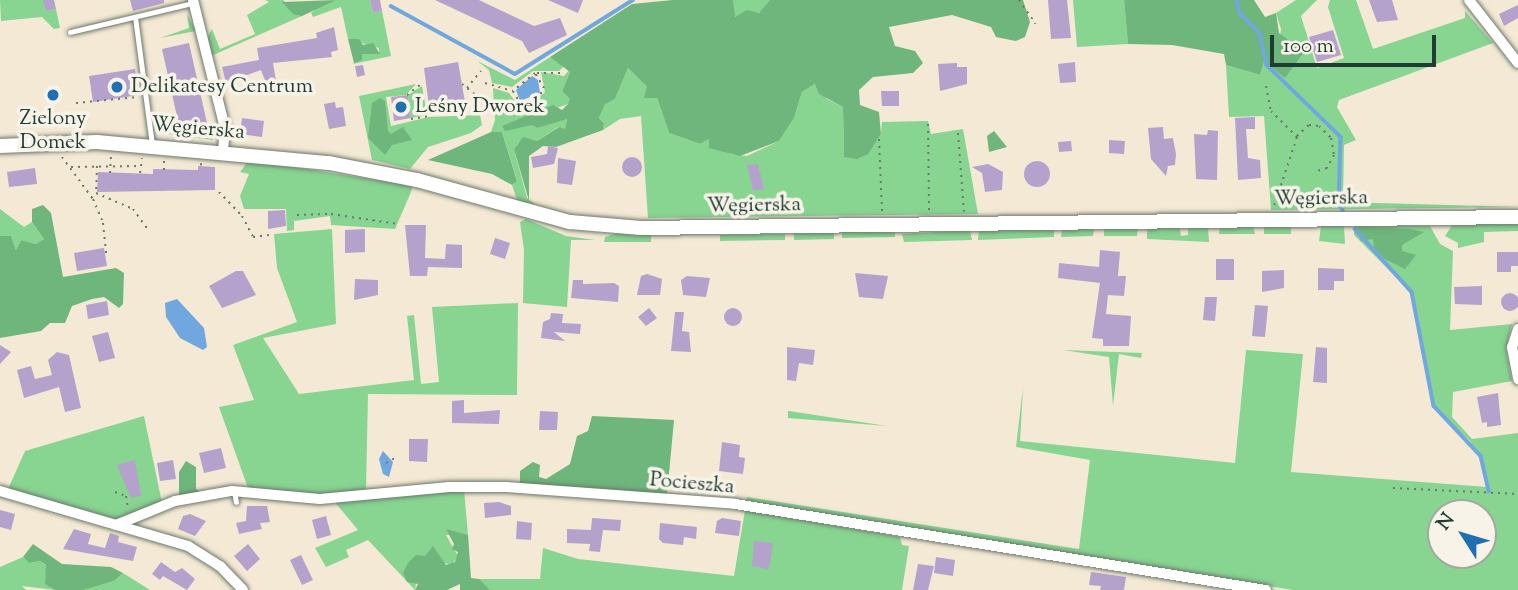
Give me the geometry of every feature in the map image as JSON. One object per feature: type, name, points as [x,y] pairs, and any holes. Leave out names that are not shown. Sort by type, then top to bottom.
[{"type":"main road","name":"Węgierska","points":[[0,146],[60,143],[147,152],[223,152],[372,170],[570,222],[641,228],[1518,218]]},
{"type":"street","points":[[1469,0],[1518,63]]},
{"type":"street","points":[[193,2],[225,128],[223,152]]},
{"type":"street","points":[[1518,329],[1512,346],[1518,379]]},
{"type":"street","name":"Pocieszka","points":[[116,525],[175,501],[235,497],[310,502],[472,487],[652,502],[734,504],[1266,590]]},
{"type":"street","points":[[0,491],[188,546],[220,563],[243,590]]},
{"type":"lane","points":[[70,32],[193,2]]},
{"type":"lane","points":[[135,17],[147,96],[147,152]]},
{"type":"path","points":[[1019,0],[1036,24]]},
{"type":"path","points":[[467,89],[481,71]]},
{"type":"path","points":[[485,83],[513,91],[520,103],[537,100],[544,88],[536,73]]},
{"type":"path","points":[[513,91],[536,73],[560,73]]},
{"type":"path","points":[[407,95],[421,84]]},
{"type":"path","points":[[462,84],[489,106]]},
{"type":"path","points":[[1266,86],[1271,111],[1297,137]]},
{"type":"path","points":[[76,103],[147,96]]},
{"type":"path","points":[[411,119],[429,116]]},
{"type":"path","points":[[928,124],[929,215]]},
{"type":"path","points":[[1273,210],[1297,137],[1309,125],[1319,126],[1331,138],[1334,155],[1327,168],[1317,172]]},
{"type":"path","points":[[958,133],[964,215],[970,216]]},
{"type":"path","points":[[879,139],[882,215]]},
{"type":"path","points":[[60,143],[60,153],[93,200],[103,223],[106,254]]},
{"type":"path","points":[[140,173],[147,152]]},
{"type":"path","points":[[110,173],[111,156]]},
{"type":"path","points":[[164,165],[164,170]]},
{"type":"path","points":[[200,165],[207,166]]},
{"type":"path","points":[[93,200],[97,193],[97,166]]},
{"type":"path","points":[[69,167],[141,166]]},
{"type":"path","points":[[219,192],[242,216],[253,237],[269,235]]},
{"type":"path","points":[[97,193],[133,208],[148,228]]},
{"type":"path","points":[[297,215],[331,214],[398,224]]},
{"type":"path","points":[[386,463],[395,458]]},
{"type":"path","points":[[1393,488],[1518,494]]},
{"type":"path","points":[[116,492],[125,496],[129,516]]},
{"type":"green space","points":[[0,0],[47,0],[46,11],[56,9],[60,28],[54,29],[42,17],[1,21]]},
{"type":"green space","points":[[265,0],[283,0],[302,16],[211,56],[207,38],[212,29],[220,49],[255,34],[247,15],[269,2]]},
{"type":"green space","points":[[336,0],[370,0],[373,13],[382,11],[391,56],[353,64],[361,54],[379,54],[379,48],[348,39],[341,7],[313,17],[311,13],[321,5]]},
{"type":"green space","points":[[336,0],[302,16],[293,14],[282,2]]},
{"type":"green space","points":[[673,0],[733,0],[735,17],[747,10],[759,13],[770,0],[1023,0],[1030,22],[1025,37],[1016,41],[996,37],[991,27],[952,15],[889,27],[895,46],[915,51],[923,63],[913,73],[873,77],[859,90],[860,105],[879,112],[881,134],[868,154],[857,159],[844,157],[843,107],[819,94],[815,84],[802,92],[794,118],[779,141],[740,156],[709,148],[709,139],[700,144],[669,133],[657,98],[644,98],[647,87],[628,68],[615,99],[605,104],[599,118],[604,123],[603,130],[556,147],[543,146],[529,156],[529,201],[514,149],[523,137],[537,141],[559,127],[565,129],[567,119],[537,128],[532,125],[505,131],[502,126],[553,105],[562,110],[568,104],[570,99],[562,91],[570,72],[550,57],[632,4]]},
{"type":"green space","points":[[733,0],[770,0],[761,12],[734,17]]},
{"type":"green space","points":[[1073,0],[1124,0],[1128,44],[1077,47]]},
{"type":"green space","points":[[1124,0],[1254,0],[1265,17],[1276,13],[1279,33],[1304,52],[1285,78],[1264,61],[1260,75],[1226,65],[1224,54],[1172,45],[1128,44]]},
{"type":"green space","points":[[1296,0],[1317,0],[1301,16],[1317,68],[1344,58],[1328,7],[1330,0],[1356,0],[1373,49],[1465,18],[1465,11],[1493,43],[1339,100],[1337,107],[1356,140],[1344,145],[1343,202],[1518,207],[1271,210],[1264,116],[1229,117],[1226,65],[1260,75],[1264,60],[1276,69],[1281,29],[1276,13]]},
{"type":"green space","points":[[187,14],[196,31],[160,38],[189,28]]},
{"type":"green space","points":[[348,39],[359,39],[363,45],[373,43],[380,54],[362,54],[362,60],[354,63]]},
{"type":"green space","points":[[550,57],[568,66],[570,72],[562,91],[571,99],[568,104],[502,128],[532,125],[537,128],[567,118],[565,130],[558,127],[537,141],[519,142],[514,149],[527,198],[536,205],[517,200],[512,185],[517,180],[502,132],[491,132],[495,120],[493,88],[509,93],[517,104],[532,104],[545,92],[541,72],[564,76],[569,70],[564,66],[559,71],[533,71],[512,87],[492,83],[489,70],[477,61],[515,80]]},
{"type":"green space","points":[[628,68],[647,87],[647,98],[657,98],[669,133],[700,144],[709,139],[731,154],[747,156],[779,141],[794,118],[802,92],[815,84],[827,99],[843,107],[844,157],[874,144],[881,134],[882,122],[928,121],[931,134],[963,129],[978,214],[648,218],[641,116],[620,119],[603,130],[604,123],[599,118],[605,103],[615,99]]},
{"type":"green space","points":[[416,84],[406,95],[386,97],[391,126],[429,117],[480,115],[482,125],[471,133],[428,147],[410,169],[372,160],[359,96]]},
{"type":"green space","points":[[422,86],[427,115],[411,118],[408,95]]},
{"type":"green space","points":[[380,98],[385,101],[388,131],[391,134],[403,127],[412,140],[392,145],[385,155],[368,138],[372,103]]},
{"type":"green space","points":[[212,124],[218,128],[213,140],[161,133],[211,137]]},
{"type":"green space","points":[[994,131],[1007,147],[989,152],[987,136]]},
{"type":"green space","points":[[491,132],[502,132],[517,181],[512,185],[492,174],[428,160]]},
{"type":"green space","points":[[249,160],[412,187],[395,229],[331,225],[330,216],[294,221],[294,230],[287,231],[286,209],[244,209],[240,196],[249,174],[240,172]]},
{"type":"green space","points":[[43,205],[51,213],[63,277],[116,268],[124,273],[123,304],[119,308],[104,297],[92,299],[72,306],[65,323],[50,323],[41,331],[0,338],[0,236],[11,236],[16,250],[21,240],[36,244],[44,239],[32,222],[32,209]]},
{"type":"green space","points":[[0,209],[24,227],[32,222],[44,239],[36,244],[21,240],[16,250],[11,236],[0,236]]},
{"type":"green space","points":[[526,219],[566,236],[595,240],[571,240],[567,307],[523,303],[524,250],[520,222]]},
{"type":"green space","points":[[1518,223],[1518,231],[1484,232],[1484,242],[1458,248],[1458,243],[1445,236],[1453,224]]},
{"type":"green space","points":[[1354,225],[1430,226],[1440,244],[1453,251],[1450,330],[1512,324],[1506,349],[1512,381],[1453,392],[1452,417],[1472,439],[1518,433],[1518,590],[1293,590],[746,503],[747,497],[1079,549],[1090,460],[1016,447],[1023,387],[1020,441],[1235,463],[1246,350],[1303,354],[1291,472],[1487,487],[1480,456],[1470,441],[1433,407],[1411,292],[1354,235]]},
{"type":"green space","points":[[1253,226],[1255,234],[1219,234],[1220,227]]},
{"type":"green space","points":[[1264,226],[1291,226],[1291,234],[1264,234]]},
{"type":"green space","points":[[1321,226],[1344,226],[1345,244],[1319,241]]},
{"type":"green space","points":[[1188,227],[1208,227],[1209,242],[1147,239],[1147,228],[1180,228],[1181,236],[1188,235]]},
{"type":"green space","points":[[1360,227],[1424,232],[1402,245],[1402,251],[1416,255],[1405,269],[1385,259],[1374,248],[1373,239],[1361,241],[1356,229]]},
{"type":"green space","points":[[1138,228],[1137,236],[1104,236],[1104,229]]},
{"type":"green space","points":[[332,229],[336,324],[263,338],[299,394],[414,380],[407,316],[414,315],[421,384],[439,382],[432,307],[518,303],[517,395],[368,394],[366,489],[463,483],[330,496],[248,488],[219,407],[254,400],[233,345],[297,322],[277,268],[274,234]]},
{"type":"green space","points":[[1054,229],[1054,237],[978,240],[979,230]]},
{"type":"green space","points":[[1062,229],[1094,229],[1093,236],[1061,237]]},
{"type":"green space","points":[[970,230],[972,240],[904,242],[902,234]]},
{"type":"green space","points":[[842,232],[895,232],[895,237],[842,238]]},
{"type":"green space","points":[[618,233],[651,235],[651,242],[604,242],[605,237]]},
{"type":"green space","points":[[794,233],[834,233],[834,239],[794,240]]},
{"type":"green space","points":[[785,234],[785,240],[720,241],[720,235]]},
{"type":"green space","points":[[1063,350],[1142,353],[1141,358],[1119,354],[1113,406],[1109,357]]},
{"type":"green space","points":[[789,411],[887,426],[788,418]]},
{"type":"green space","points":[[144,416],[162,503],[120,520],[8,489],[25,451]]},
{"type":"green space","points":[[592,416],[674,420],[667,495],[520,483],[520,471],[533,462],[540,465],[539,477],[546,479],[570,464],[577,436],[588,431]]},
{"type":"green space","points":[[186,461],[196,467],[196,489],[201,492],[179,496],[179,472]]},
{"type":"green space","points":[[464,489],[468,535],[446,535],[458,556],[452,565],[420,557],[415,590],[368,540],[346,550],[349,557],[326,567],[315,548],[358,530],[334,501]]},
{"type":"green space","points":[[745,510],[900,537],[902,545],[909,546],[902,590],[490,590],[480,584],[479,579],[540,579],[543,548],[578,559],[734,576]]},
{"type":"green space","points":[[446,529],[468,535],[471,578],[479,579],[490,590],[460,590],[460,584],[447,590],[415,590],[418,584],[407,582],[403,573],[408,563],[416,555],[425,556],[433,546],[446,565],[455,562],[458,552],[452,549],[454,544]]},
{"type":"green space","points":[[33,544],[62,564],[111,567],[123,573],[114,581],[84,590],[55,590],[45,584],[46,565],[40,561],[29,563],[23,557]]},
{"type":"green space","points":[[23,557],[29,563],[40,561],[47,566],[45,583],[55,590],[22,586],[26,590],[0,590],[0,567]]},
{"type":"green space","points":[[123,573],[150,590],[84,590],[114,581]]},
{"type":"water","points":[[532,76],[538,80],[540,93],[520,101],[516,90]]},
{"type":"water","points":[[177,299],[204,328],[207,347],[203,350],[180,338],[166,317],[165,303]]},
{"type":"water","points":[[383,451],[393,462],[389,477],[383,474],[379,459]]},
{"type":"building","points":[[43,0],[54,0],[56,9],[46,11]]},
{"type":"building","points":[[130,0],[164,0],[164,3],[133,11]]},
{"type":"building","points":[[370,0],[380,0],[382,11],[373,13]]},
{"type":"building","points":[[435,0],[479,0],[534,26],[560,18],[567,35],[529,53],[522,41]]},
{"type":"building","points":[[548,0],[583,0],[578,13]]},
{"type":"building","points":[[1048,0],[1067,0],[1071,38],[1051,39]]},
{"type":"building","points":[[1369,0],[1392,0],[1398,20],[1377,22]]},
{"type":"building","points":[[1518,5],[1518,18],[1504,26],[1499,14]]},
{"type":"building","points":[[334,27],[338,50],[331,52],[332,57],[273,63],[276,81],[266,83],[261,70],[226,83],[222,67],[259,60],[257,48],[317,38],[316,33]]},
{"type":"building","points":[[1333,30],[1341,55],[1317,62],[1309,37]]},
{"type":"building","points":[[189,43],[207,123],[197,131],[180,130],[162,49]]},
{"type":"building","points":[[458,62],[466,108],[430,114],[424,68]]},
{"type":"building","points":[[1075,62],[1076,82],[1060,83],[1058,64]]},
{"type":"building","points":[[957,63],[957,67],[967,67],[967,84],[940,91],[938,64]]},
{"type":"building","points":[[363,65],[365,75],[357,77],[355,66]]},
{"type":"building","points":[[135,69],[139,95],[93,102],[89,76]]},
{"type":"building","points":[[881,91],[899,91],[899,106],[882,106]]},
{"type":"building","name":"Leśny Dworek","points":[[408,95],[411,118],[394,121],[391,97]]},
{"type":"building","points":[[335,102],[336,108],[343,107],[346,126],[329,129],[324,104]]},
{"type":"building","points":[[1255,117],[1255,129],[1246,129],[1248,158],[1260,160],[1261,178],[1238,180],[1235,118]]},
{"type":"building","points":[[242,118],[264,121],[262,137],[240,134]]},
{"type":"building","points":[[1163,127],[1164,139],[1173,138],[1176,154],[1175,165],[1168,166],[1166,176],[1151,159],[1148,128]]},
{"type":"building","points":[[1208,130],[1218,131],[1217,180],[1196,179],[1194,134],[1207,135]]},
{"type":"building","points":[[1109,140],[1125,141],[1124,154],[1109,153]]},
{"type":"building","points":[[1071,141],[1072,151],[1059,152],[1058,142]]},
{"type":"building","points":[[548,146],[558,148],[554,164],[533,168],[531,157],[547,154]]},
{"type":"building","points":[[632,157],[639,160],[642,167],[639,174],[632,177],[625,174],[622,167],[625,160]]},
{"type":"building","points":[[558,158],[576,161],[572,185],[557,183]]},
{"type":"building","points":[[1037,161],[1046,165],[1050,174],[1046,183],[1037,187],[1028,183],[1024,174],[1028,165]]},
{"type":"building","points":[[758,164],[764,190],[753,190],[747,165]]},
{"type":"building","points":[[988,164],[1003,172],[1002,190],[985,192],[982,173],[972,167]]},
{"type":"building","points":[[198,166],[215,167],[215,190],[97,192],[98,172],[153,174],[153,169],[198,170]]},
{"type":"building","points":[[35,168],[37,184],[9,187],[7,172]]},
{"type":"building","points":[[285,210],[286,226],[268,229],[268,211]]},
{"type":"building","points":[[405,225],[426,225],[425,258],[445,259],[446,244],[462,245],[462,268],[428,267],[427,276],[410,276]]},
{"type":"building","points":[[365,229],[365,252],[345,253],[345,230]]},
{"type":"building","points":[[495,238],[510,243],[505,259],[490,254]]},
{"type":"building","points":[[104,248],[107,266],[77,271],[74,253]]},
{"type":"building","points":[[1100,250],[1120,252],[1118,276],[1126,276],[1124,296],[1108,295],[1106,314],[1131,316],[1129,346],[1103,346],[1103,339],[1092,338],[1100,283],[1058,278],[1059,263],[1099,267]]},
{"type":"building","points":[[1497,252],[1518,252],[1518,266],[1511,266],[1511,272],[1497,272]]},
{"type":"building","points":[[1216,259],[1234,259],[1234,280],[1216,280]]},
{"type":"building","points":[[1318,268],[1344,269],[1344,281],[1334,281],[1334,290],[1318,290]]},
{"type":"building","points":[[1284,270],[1284,288],[1262,292],[1262,271]]},
{"type":"building","points":[[236,271],[243,271],[256,295],[222,308],[209,286]]},
{"type":"building","points":[[855,273],[888,276],[883,299],[859,297]]},
{"type":"building","points":[[647,274],[662,279],[660,295],[637,295],[641,276]]},
{"type":"building","points":[[687,276],[710,278],[706,297],[683,295],[681,280]]},
{"type":"building","points":[[355,279],[378,280],[378,295],[354,300]]},
{"type":"building","points":[[573,280],[583,280],[583,284],[614,283],[619,286],[618,302],[571,298]]},
{"type":"building","points":[[1482,286],[1482,305],[1455,304],[1454,287]]},
{"type":"building","points":[[1506,293],[1514,293],[1519,302],[1517,309],[1506,311],[1501,306],[1501,298]]},
{"type":"building","points":[[1205,297],[1217,297],[1215,321],[1203,320]]},
{"type":"building","points":[[107,301],[109,315],[88,319],[86,305]]},
{"type":"building","points":[[1255,305],[1268,306],[1265,337],[1252,336]]},
{"type":"building","points":[[649,308],[657,318],[646,326],[638,317]]},
{"type":"building","points":[[733,308],[739,311],[742,317],[739,323],[733,326],[727,323],[724,317],[727,311]]},
{"type":"building","points":[[675,312],[684,312],[682,331],[689,332],[691,352],[671,351]]},
{"type":"building","points":[[551,313],[563,314],[562,323],[581,324],[580,334],[554,332],[565,341],[541,338],[543,322],[550,319]]},
{"type":"building","points":[[108,332],[115,358],[99,362],[92,336]]},
{"type":"building","points":[[0,345],[11,352],[0,364]]},
{"type":"building","points":[[787,347],[815,350],[813,365],[799,363],[796,381],[787,380]]},
{"type":"building","points":[[1316,347],[1327,348],[1327,383],[1313,382]]},
{"type":"building","points":[[57,352],[69,355],[81,408],[65,412],[59,387],[24,398],[17,370],[31,366],[35,379],[52,375],[48,360]]},
{"type":"building","points":[[1498,393],[1501,425],[1487,427],[1487,422],[1482,423],[1477,397]]},
{"type":"building","points":[[464,400],[464,413],[500,410],[499,424],[452,423],[452,401]]},
{"type":"building","points":[[540,411],[558,412],[557,430],[539,430]]},
{"type":"building","points":[[409,439],[428,439],[427,462],[409,461]]},
{"type":"building","points":[[722,442],[740,445],[739,457],[745,458],[743,474],[719,471]]},
{"type":"building","points":[[221,448],[226,468],[204,473],[199,453]]},
{"type":"building","points":[[135,460],[141,496],[131,498],[117,465]]},
{"type":"building","points":[[173,460],[176,479],[160,481],[157,463]]},
{"type":"building","points":[[499,502],[511,506],[511,515],[485,518],[484,503]]},
{"type":"building","points":[[247,506],[267,506],[270,522],[260,523],[262,529],[239,534],[236,523],[246,521]]},
{"type":"building","points":[[0,510],[15,514],[11,530],[0,527]]},
{"type":"building","points":[[190,514],[206,521],[195,536],[178,529],[183,516]]},
{"type":"building","points":[[326,516],[331,535],[317,539],[312,520]]},
{"type":"building","points":[[592,518],[621,520],[620,531],[603,530],[600,552],[589,551],[590,544],[567,543],[567,529],[591,530]]},
{"type":"building","points":[[722,518],[741,521],[739,536],[715,533],[717,521]]},
{"type":"building","points":[[517,521],[532,523],[531,540],[516,539]]},
{"type":"building","points":[[660,523],[697,527],[696,539],[684,537],[683,545],[663,543],[659,539]]},
{"type":"building","points":[[74,529],[91,534],[88,544],[105,548],[110,533],[119,536],[118,542],[137,547],[133,561],[63,549]]},
{"type":"building","points":[[754,541],[773,543],[769,569],[752,566]]},
{"type":"building","points":[[248,544],[260,559],[247,571],[234,556]]},
{"type":"building","points":[[301,555],[313,580],[302,585],[290,560]]},
{"type":"building","points":[[936,557],[955,560],[953,576],[934,573]]},
{"type":"building","points":[[161,562],[175,572],[182,568],[195,579],[187,590],[163,576],[160,580],[152,574]]},
{"type":"building","points":[[918,564],[934,566],[928,590],[913,590]]},
{"type":"building","points":[[1091,572],[1126,577],[1124,590],[1100,590],[1101,586],[1089,585]]},
{"type":"waterway","points":[[391,6],[515,74],[633,0]]},
{"type":"waterway","points":[[1237,0],[1240,13],[1260,34],[1267,65],[1341,137],[1339,204],[1343,210]]},
{"type":"waterway","points":[[1355,229],[1412,292],[1434,406],[1481,456],[1489,491]]},
{"type":"place","name":"Delikatesy Centrum","points":[[117,87]]},
{"type":"place","name":"Zielony Domek","points":[[53,95]]},
{"type":"place","name":"Leśny Dworek","points":[[401,107]]}]
